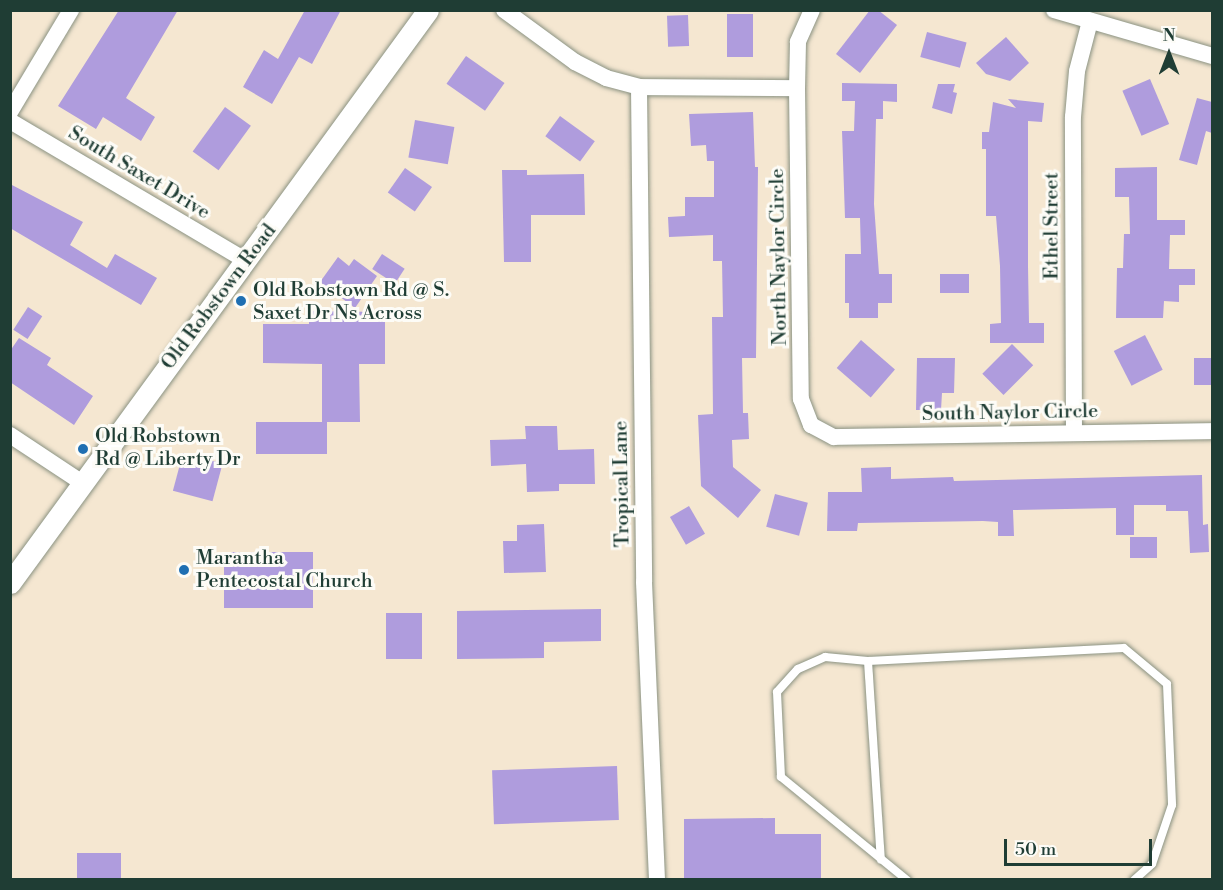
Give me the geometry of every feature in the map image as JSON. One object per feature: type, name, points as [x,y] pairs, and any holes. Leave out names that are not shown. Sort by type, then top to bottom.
[{"type":"street","points":[[10,112],[71,10]]},
{"type":"street","name":"Old Robstown Road","points":[[10,583],[81,482],[247,261],[428,10]]},
{"type":"street","points":[[504,10],[575,62],[606,78],[639,87],[797,88]]},
{"type":"street","name":"North Naylor Circle","points":[[811,425],[801,399],[797,88],[798,42],[804,21],[812,10]]},
{"type":"street","points":[[1054,10],[1212,56]]},
{"type":"street","name":"Ethel Street","points":[[1074,433],[1073,117],[1077,71],[1090,21]]},
{"type":"street","name":"Tropical Lane","points":[[639,87],[644,582],[657,879]]},
{"type":"street","name":"South Saxet Drive","points":[[10,121],[247,261]]},
{"type":"street","name":"South Naylor Circle","points":[[811,425],[834,437],[1212,430]]},
{"type":"street","points":[[10,435],[81,482]]},
{"type":"lane","points":[[907,879],[781,777],[777,692],[798,669],[825,657],[868,661],[1124,648],[1167,684],[1172,805],[1152,864],[1134,879]]},
{"type":"lane","points":[[868,661],[881,860]]},
{"type":"building","points":[[119,10],[178,10],[126,98],[155,117],[141,141],[103,117],[96,129],[58,106]]},
{"type":"building","points":[[305,10],[341,10],[312,64],[299,57],[272,104],[243,87],[264,50],[278,59]]},
{"type":"building","points":[[870,10],[878,10],[897,25],[860,73],[836,54]]},
{"type":"building","points":[[727,14],[753,14],[753,57],[727,57]]},
{"type":"building","points":[[688,15],[689,46],[668,47],[667,16]]},
{"type":"building","points":[[927,32],[967,43],[960,68],[920,57]]},
{"type":"building","points":[[1006,37],[1029,63],[1010,81],[986,74],[976,63]]},
{"type":"building","points":[[466,56],[505,83],[485,111],[446,84]]},
{"type":"building","points":[[1150,79],[1169,124],[1142,136],[1122,91]]},
{"type":"building","points":[[842,83],[897,84],[897,102],[883,101],[883,119],[876,119],[874,204],[879,274],[892,274],[892,303],[878,303],[878,318],[849,318],[849,303],[845,303],[845,254],[861,254],[860,218],[845,218],[842,131],[854,131],[855,101],[842,101]]},
{"type":"building","points":[[938,84],[955,84],[953,92],[957,93],[952,114],[932,108]]},
{"type":"building","points":[[1197,98],[1212,102],[1212,133],[1206,131],[1197,165],[1179,160]]},
{"type":"building","points":[[1008,99],[1044,103],[1042,122],[1028,121],[1028,266],[1029,323],[1044,323],[1044,343],[990,343],[990,324],[1001,323],[1000,266],[996,216],[986,216],[986,149],[982,149],[982,132],[989,132],[993,102],[1016,108]]},
{"type":"building","points":[[225,107],[251,126],[219,170],[193,151]]},
{"type":"building","points":[[753,112],[755,167],[758,167],[756,358],[742,358],[743,413],[748,413],[749,439],[732,440],[733,467],[761,490],[738,518],[701,486],[698,415],[713,414],[712,317],[723,317],[722,261],[713,261],[713,235],[669,237],[668,217],[685,216],[685,197],[714,197],[714,161],[707,161],[706,145],[691,146],[689,114]]},
{"type":"building","points":[[560,116],[595,141],[580,162],[545,136]]},
{"type":"building","points":[[415,120],[454,127],[448,164],[408,157]]},
{"type":"building","points":[[1157,167],[1157,220],[1185,220],[1185,235],[1170,235],[1169,269],[1195,269],[1195,285],[1179,285],[1179,302],[1164,301],[1163,318],[1116,318],[1117,268],[1123,268],[1124,234],[1130,234],[1129,197],[1115,197],[1115,168]]},
{"type":"building","points":[[405,168],[432,187],[415,212],[388,193]]},
{"type":"building","points":[[502,170],[527,170],[527,175],[584,174],[585,215],[531,215],[531,262],[504,262]]},
{"type":"building","points":[[10,184],[83,222],[70,245],[107,268],[115,254],[157,278],[141,305],[10,228]]},
{"type":"building","points":[[382,254],[405,269],[395,284],[372,269]]},
{"type":"building","points":[[338,257],[349,266],[354,259],[377,276],[355,308],[320,282]]},
{"type":"building","points":[[940,274],[969,274],[969,293],[940,293]]},
{"type":"building","points":[[28,307],[42,316],[28,339],[13,330]]},
{"type":"building","points":[[309,311],[385,312],[385,364],[359,364],[360,422],[322,422],[322,364],[263,363],[263,324],[309,324]]},
{"type":"building","points":[[1145,335],[1163,370],[1132,386],[1114,351]]},
{"type":"building","points":[[19,338],[51,358],[47,365],[93,396],[74,425],[10,382],[10,351]]},
{"type":"building","points":[[861,340],[895,370],[871,397],[837,368]]},
{"type":"building","points":[[1012,344],[1033,365],[1004,395],[982,374]]},
{"type":"building","points":[[917,358],[955,358],[954,393],[942,393],[941,410],[916,410]]},
{"type":"building","points":[[1194,358],[1212,358],[1212,385],[1194,385]]},
{"type":"building","points":[[256,422],[327,422],[327,454],[256,454]]},
{"type":"building","points":[[525,426],[557,426],[558,450],[594,449],[595,484],[559,484],[559,491],[527,492],[526,464],[491,466],[490,440],[526,439]]},
{"type":"building","points":[[183,453],[223,464],[213,501],[173,491]]},
{"type":"building","points":[[891,467],[891,479],[953,477],[954,481],[1202,475],[1203,525],[1208,524],[1209,552],[1190,553],[1188,511],[1166,511],[1166,505],[1134,505],[1134,535],[1116,535],[1116,508],[1013,510],[1014,536],[998,536],[998,522],[983,521],[858,523],[857,531],[827,531],[828,492],[862,492],[861,468]]},
{"type":"building","points":[[775,494],[808,503],[799,536],[766,527]]},
{"type":"building","points":[[689,506],[705,534],[686,545],[670,517]]},
{"type":"building","points":[[544,524],[546,572],[504,573],[503,541],[517,541],[517,525]]},
{"type":"building","points":[[1130,537],[1157,537],[1157,558],[1130,558]]},
{"type":"building","points":[[224,552],[313,552],[313,608],[224,608]]},
{"type":"building","points":[[601,609],[601,641],[544,642],[544,658],[457,659],[457,611]]},
{"type":"building","points":[[386,613],[422,613],[422,659],[386,659]]},
{"type":"building","points":[[617,766],[619,820],[494,824],[492,770]]},
{"type":"building","points":[[775,818],[775,834],[821,834],[821,879],[684,879],[684,819]]},
{"type":"building","points":[[77,853],[121,853],[121,879],[77,879]]},
{"type":"place","name":"Old Robstown Rd @ S. Saxet Dr Ns Across","points":[[241,301]]},
{"type":"place","name":"Old Robstown Rd @ Liberty Dr","points":[[83,449]]},
{"type":"place","name":"Marantha Pentecostal Church","points":[[184,570]]}]
